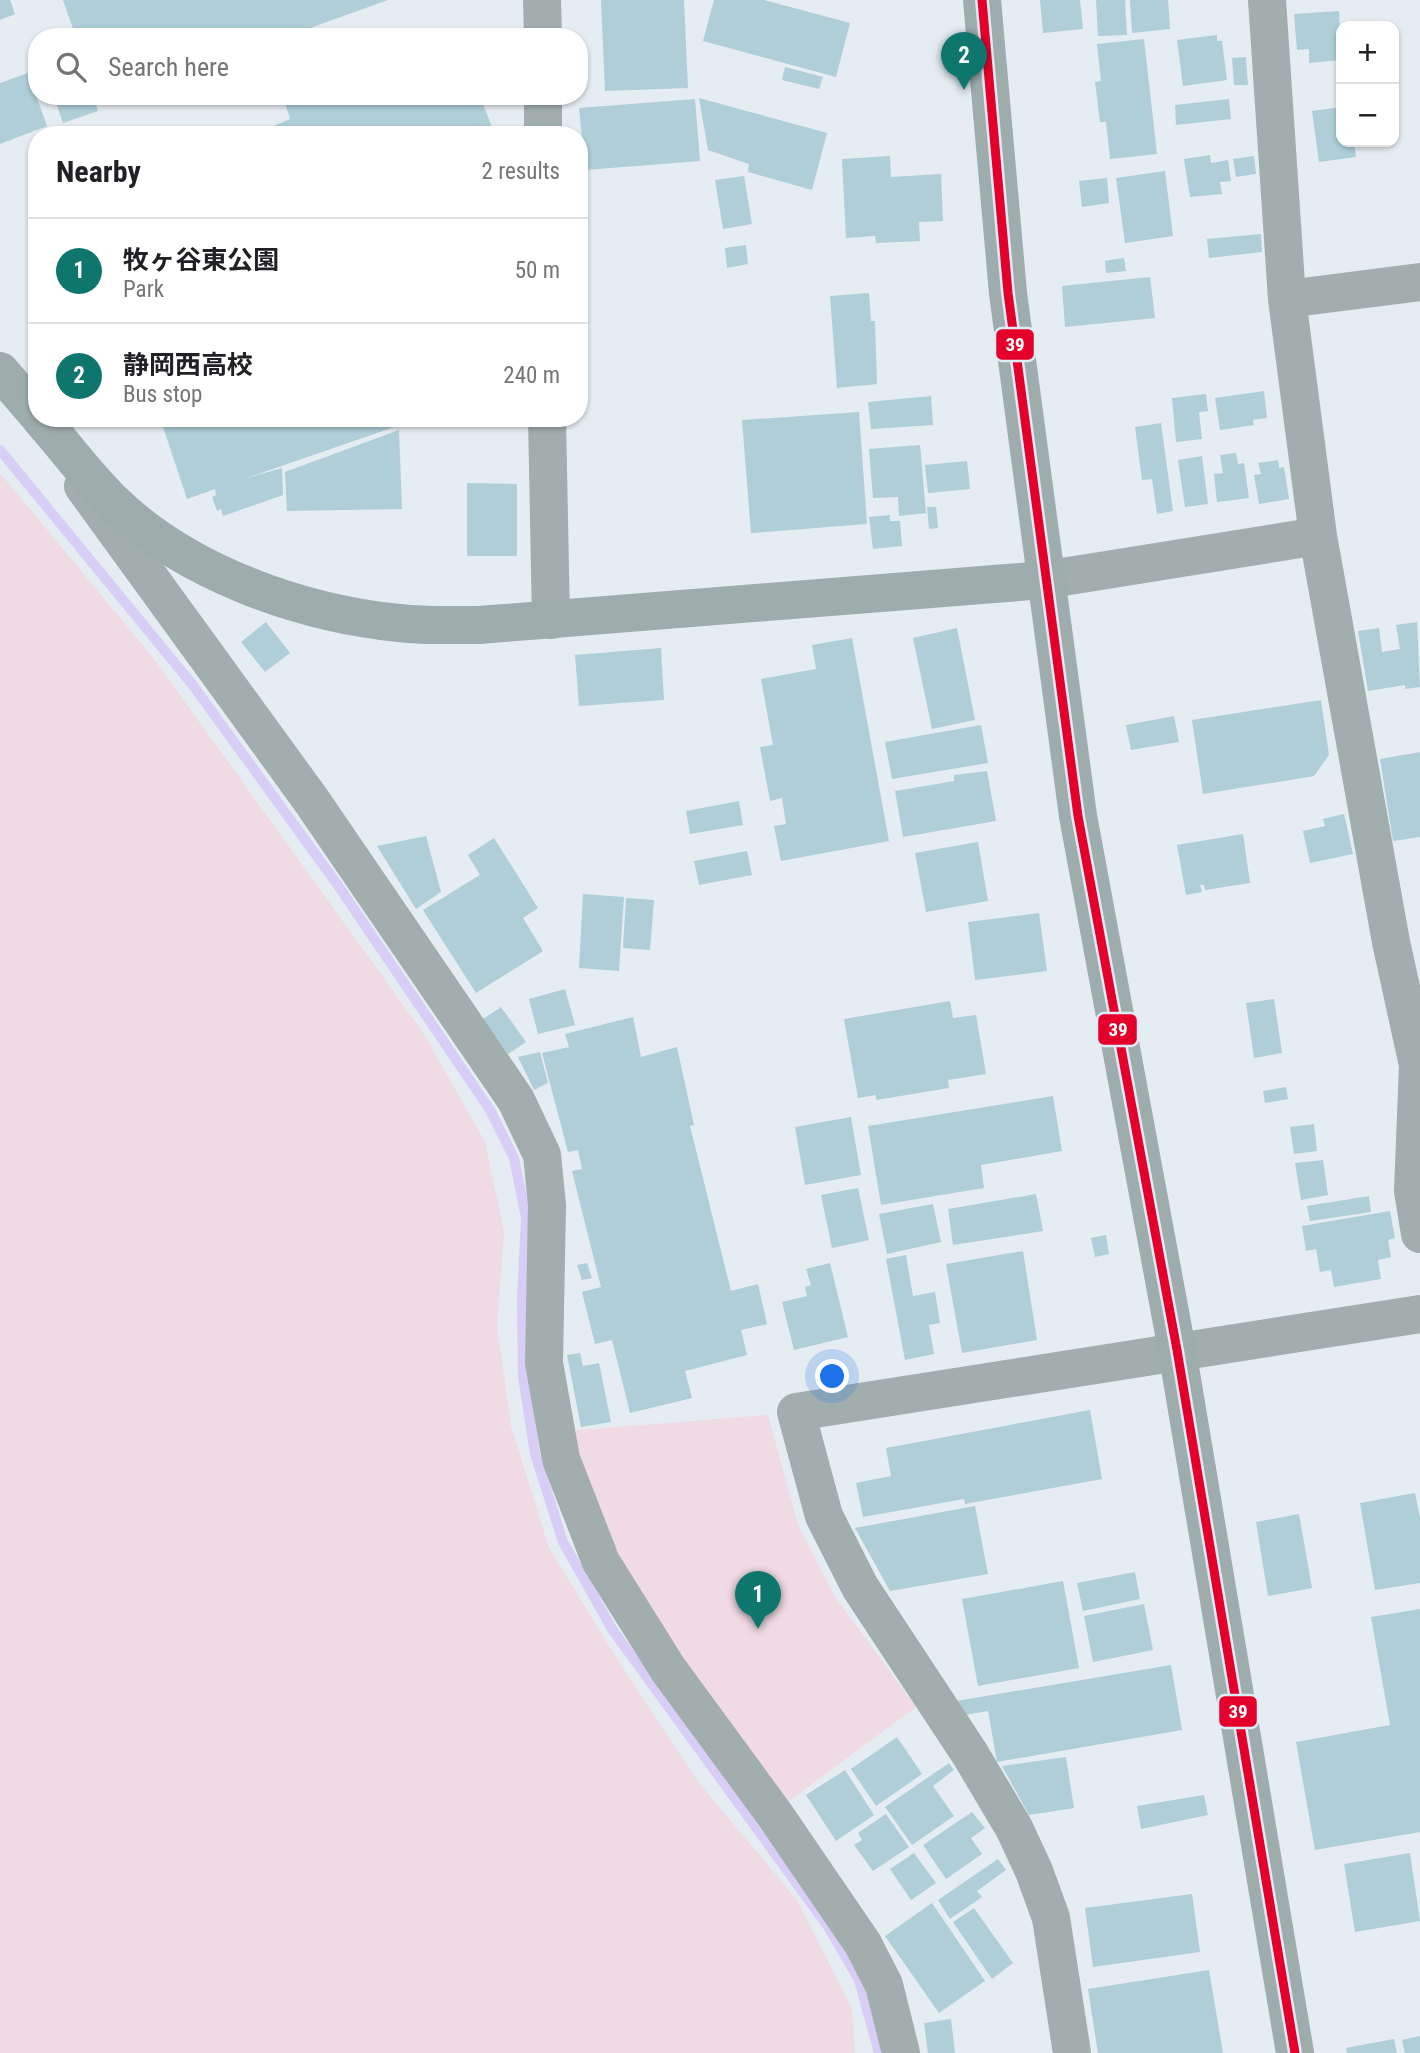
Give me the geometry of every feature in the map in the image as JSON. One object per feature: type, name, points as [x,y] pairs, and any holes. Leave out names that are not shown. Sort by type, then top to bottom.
[{"type":"main road","points":[[982,0],[1008,293],[1044,580],[1078,816],[1177,1350],[1295,2053]]},
{"type":"main road","points":[[0,371],[28,404]]},
{"type":"main road","points":[[48,427],[114,503],[187,556],[230,577],[331,610],[399,623],[479,625],[1044,580]]},
{"type":"street","points":[[542,0],[542,28]]},
{"type":"street","points":[[1267,0],[1287,299],[1318,536],[1391,942],[1418,1065],[1413,1191],[1420,1234]]},
{"type":"street","points":[[543,105],[543,126]]},
{"type":"street","points":[[1287,299],[1420,282]]},
{"type":"street","points":[[0,371],[28,410]]},
{"type":"street","points":[[41,427],[311,800],[516,1100],[542,1155],[547,1205],[544,1363],[559,1449],[601,1562],[668,1669],[775,1815],[863,1944],[884,1985],[901,2053]]},
{"type":"street","points":[[547,427],[551,620]]},
{"type":"street","points":[[1044,580],[1318,536]]},
{"type":"street","points":[[1072,2053],[1051,1918],[1034,1871],[1014,1828],[970,1754],[860,1587],[824,1516],[796,1412],[1177,1350],[1420,1314]]},
{"type":"shaded area","points":[[0,473],[154,659],[424,1034],[485,1142],[504,1232],[497,1326],[511,1426],[549,1548],[621,1665],[699,1783],[797,1900],[852,2009],[855,2053],[0,2053]]},
{"type":"shaded area","points":[[768,1415],[798,1525],[835,1597],[916,1707],[781,1807],[613,1559],[568,1431]]},
{"type":"building","points":[[0,0],[10,0],[15,14],[0,20]]},
{"type":"building","points":[[63,0],[388,0],[310,28],[73,28]]},
{"type":"building","points":[[601,0],[684,0],[688,88],[605,91]]},
{"type":"building","points":[[714,0],[764,0],[850,23],[836,77],[703,41]]},
{"type":"building","points":[[1040,0],[1080,0],[1083,29],[1043,33]]},
{"type":"building","points":[[1096,0],[1125,0],[1127,35],[1098,36]]},
{"type":"building","points":[[1130,0],[1168,0],[1170,29],[1132,33]]},
{"type":"building","points":[[1339,11],[1339,21],[1336,21],[1336,60],[1309,63],[1309,49],[1297,50],[1294,14]]},
{"type":"building","points":[[1217,35],[1217,41],[1222,41],[1227,80],[1183,86],[1177,40]]},
{"type":"building","points":[[1144,39],[1157,154],[1110,159],[1106,122],[1100,122],[1095,82],[1101,81],[1097,44]]},
{"type":"building","points":[[1246,57],[1248,85],[1234,85],[1232,58]]},
{"type":"building","points":[[785,67],[823,77],[819,89],[782,80]]},
{"type":"building","points":[[28,73],[28,105],[39,105],[47,126],[28,126],[28,133],[0,144],[0,83]]},
{"type":"building","points":[[699,98],[827,133],[812,190],[748,172],[749,164],[708,150]]},
{"type":"building","points":[[695,99],[700,161],[588,170],[588,126],[581,126],[579,108]]},
{"type":"building","points":[[1229,99],[1231,119],[1176,125],[1175,105]]},
{"type":"building","points":[[57,105],[96,105],[98,111],[63,123]]},
{"type":"building","points":[[286,105],[483,105],[492,126],[273,126],[290,119]]},
{"type":"building","points":[[1336,108],[1336,147],[1355,147],[1356,157],[1319,162],[1312,111]]},
{"type":"building","points":[[1210,155],[1211,163],[1228,160],[1231,181],[1220,182],[1222,194],[1190,197],[1184,159]]},
{"type":"building","points":[[890,156],[891,177],[941,174],[943,221],[919,222],[920,241],[876,243],[875,236],[846,238],[842,159]]},
{"type":"building","points":[[1254,156],[1256,174],[1236,177],[1233,159]]},
{"type":"building","points":[[1165,171],[1173,236],[1125,243],[1116,178]]},
{"type":"building","points":[[744,176],[752,224],[723,229],[715,180]]},
{"type":"building","points":[[1107,178],[1109,203],[1082,207],[1079,181]]},
{"type":"building","points":[[1261,234],[1262,252],[1209,258],[1207,239]]},
{"type":"building","points":[[746,245],[748,264],[727,268],[725,248]]},
{"type":"building","points":[[1124,258],[1126,271],[1106,273],[1105,261]]},
{"type":"building","points":[[1150,277],[1155,318],[1065,327],[1062,286]]},
{"type":"building","points":[[869,293],[871,321],[875,321],[877,384],[837,388],[830,296]]},
{"type":"building","points":[[1264,391],[1267,418],[1253,420],[1254,425],[1220,430],[1215,398]]},
{"type":"building","points":[[1206,394],[1208,411],[1199,412],[1202,439],[1176,442],[1172,398]]},
{"type":"building","points":[[931,396],[933,425],[871,429],[868,402]]},
{"type":"building","points":[[859,412],[867,524],[751,533],[742,420]]},
{"type":"building","points":[[1161,423],[1173,511],[1157,514],[1152,479],[1142,480],[1135,427]]},
{"type":"building","points":[[163,427],[394,427],[244,479],[282,468],[283,495],[223,516],[221,509],[217,511],[212,497],[216,495],[215,489],[187,499]]},
{"type":"building","points":[[399,430],[402,509],[287,511],[285,472]]},
{"type":"building","points":[[920,445],[926,513],[899,516],[898,497],[873,498],[869,449]]},
{"type":"building","points":[[1236,453],[1238,464],[1244,463],[1249,498],[1217,502],[1214,474],[1223,473],[1220,455]]},
{"type":"building","points":[[1202,456],[1208,504],[1185,507],[1178,460]]},
{"type":"building","points":[[1278,460],[1279,468],[1284,467],[1289,499],[1259,504],[1254,475],[1261,474],[1258,463]]},
{"type":"building","points":[[967,461],[970,489],[928,493],[925,465]]},
{"type":"building","points":[[467,483],[517,484],[517,556],[467,556]]},
{"type":"building","points":[[927,507],[936,507],[938,528],[929,529]]},
{"type":"building","points":[[890,515],[890,521],[900,521],[902,546],[873,549],[869,517]]},
{"type":"building","points":[[266,622],[290,653],[265,672],[241,642]]},
{"type":"building","points":[[1417,622],[1420,687],[1405,689],[1405,685],[1368,691],[1358,631],[1379,628],[1382,652],[1400,649],[1396,625]]},
{"type":"building","points":[[957,628],[975,720],[932,729],[913,638]]},
{"type":"building","points":[[852,638],[889,841],[781,861],[774,826],[786,824],[782,798],[770,801],[760,747],[773,745],[761,679],[816,669],[812,645]]},
{"type":"building","points":[[661,648],[664,700],[579,706],[575,655]]},
{"type":"building","points":[[1321,700],[1329,755],[1314,776],[1203,794],[1192,720]]},
{"type":"building","points":[[1174,716],[1179,742],[1131,750],[1126,725]]},
{"type":"building","points":[[981,725],[988,763],[892,779],[885,742]]},
{"type":"building","points":[[1420,752],[1420,837],[1393,841],[1380,759]]},
{"type":"building","points":[[987,771],[996,821],[903,837],[895,791],[954,781],[954,775]]},
{"type":"building","points":[[739,801],[743,825],[690,834],[686,811]]},
{"type":"building","points":[[1344,814],[1353,854],[1310,863],[1303,831],[1325,826],[1323,819]]},
{"type":"building","points":[[1243,834],[1250,883],[1205,890],[1204,885],[1200,885],[1202,892],[1186,895],[1177,845]]},
{"type":"building","points":[[426,836],[441,892],[416,909],[377,846]]},
{"type":"building","points":[[494,838],[538,908],[523,918],[543,951],[476,993],[423,910],[480,875],[468,855]]},
{"type":"building","points":[[978,842],[988,901],[926,912],[915,853]]},
{"type":"building","points":[[747,851],[752,875],[699,885],[694,861]]},
{"type":"building","points":[[583,894],[624,897],[619,971],[579,968]]},
{"type":"building","points":[[626,898],[654,900],[650,950],[623,948]]},
{"type":"building","points":[[1039,913],[1047,971],[975,980],[968,922]]},
{"type":"building","points":[[565,989],[575,1025],[538,1034],[529,999]]},
{"type":"building","points":[[1274,999],[1282,1053],[1254,1058],[1246,1003]]},
{"type":"building","points":[[950,1001],[953,1018],[976,1015],[986,1074],[948,1080],[949,1088],[876,1100],[876,1095],[858,1098],[844,1019]]},
{"type":"building","points":[[501,1007],[526,1042],[508,1054],[483,1019]]},
{"type":"building","points":[[633,1017],[641,1057],[677,1047],[694,1125],[690,1126],[731,1291],[758,1284],[767,1324],[741,1330],[747,1355],[685,1371],[692,1398],[630,1413],[612,1340],[595,1344],[582,1292],[601,1287],[572,1171],[582,1169],[578,1150],[568,1152],[542,1053],[569,1047],[565,1034]]},
{"type":"building","points":[[540,1052],[548,1083],[534,1090],[518,1057]]},
{"type":"building","points":[[1286,1087],[1288,1099],[1265,1103],[1263,1091]]},
{"type":"building","points":[[1053,1096],[1062,1151],[981,1165],[984,1188],[881,1205],[868,1126]]},
{"type":"building","points":[[851,1117],[861,1175],[805,1185],[795,1127]]},
{"type":"building","points":[[1314,1124],[1317,1151],[1294,1154],[1290,1127]]},
{"type":"building","points":[[1323,1160],[1328,1195],[1301,1200],[1295,1163]]},
{"type":"building","points":[[858,1188],[869,1240],[832,1248],[821,1195]]},
{"type":"building","points":[[1036,1194],[1043,1231],[953,1245],[948,1209]]},
{"type":"building","points":[[1369,1196],[1371,1212],[1310,1221],[1307,1206]]},
{"type":"building","points":[[933,1204],[941,1242],[887,1254],[879,1214]]},
{"type":"building","points":[[1390,1211],[1395,1238],[1388,1240],[1391,1257],[1378,1260],[1381,1279],[1334,1287],[1331,1270],[1320,1272],[1316,1249],[1306,1251],[1302,1226]]},
{"type":"building","points":[[1106,1235],[1109,1254],[1095,1257],[1091,1238]]},
{"type":"building","points":[[1023,1251],[1037,1340],[962,1353],[946,1264]]},
{"type":"building","points":[[906,1255],[913,1296],[935,1292],[940,1323],[929,1325],[934,1354],[905,1360],[886,1259]]},
{"type":"building","points":[[587,1263],[592,1278],[582,1280],[577,1265]]},
{"type":"building","points":[[830,1263],[848,1337],[794,1350],[782,1302],[807,1296],[805,1287],[811,1285],[806,1269]]},
{"type":"building","points":[[580,1353],[583,1366],[599,1363],[611,1422],[581,1427],[567,1355]]},
{"type":"building","points":[[1090,1410],[1102,1479],[965,1504],[964,1499],[863,1517],[856,1483],[891,1476],[886,1448]]},
{"type":"building","points":[[1415,1493],[1420,1518],[1420,1583],[1375,1590],[1360,1503]]},
{"type":"building","points":[[975,1506],[988,1574],[890,1591],[855,1528]]},
{"type":"building","points":[[1299,1514],[1312,1588],[1268,1596],[1256,1522]]},
{"type":"building","points":[[1135,1572],[1140,1599],[1083,1611],[1077,1583]]},
{"type":"building","points":[[1063,1581],[1079,1668],[978,1686],[962,1599]]},
{"type":"building","points":[[1144,1604],[1153,1650],[1093,1662],[1084,1616]]},
{"type":"building","points":[[1420,1609],[1420,1832],[1315,1850],[1296,1742],[1390,1725],[1371,1617]]},
{"type":"building","points":[[1171,1665],[1182,1730],[997,1762],[988,1711],[965,1715],[956,1701]]},
{"type":"building","points":[[897,1737],[922,1774],[876,1806],[851,1769]]},
{"type":"building","points":[[1066,1757],[1074,1808],[1029,1815],[1002,1766]]},
{"type":"building","points":[[949,1763],[954,1770],[933,1786],[954,1816],[912,1845],[885,1807]]},
{"type":"building","points":[[845,1770],[874,1815],[836,1841],[806,1795]]},
{"type":"building","points":[[1204,1795],[1208,1815],[1141,1829],[1137,1806]]},
{"type":"building","points":[[972,1812],[985,1828],[971,1838],[982,1854],[946,1879],[923,1845]]},
{"type":"building","points":[[886,1814],[909,1847],[873,1871],[854,1845],[862,1840],[858,1833]]},
{"type":"building","points":[[914,1853],[936,1883],[911,1900],[890,1869]]},
{"type":"building","points":[[1410,1853],[1420,1921],[1355,1932],[1344,1864]]},
{"type":"building","points":[[998,1859],[1006,1870],[977,1891],[982,1897],[950,1919],[938,1900]]},
{"type":"building","points":[[1192,1894],[1200,1952],[1093,1967],[1085,1908]]},
{"type":"building","points":[[932,1903],[985,1981],[939,2013],[885,1936]]},
{"type":"building","points":[[974,1908],[1013,1963],[992,1979],[953,1922]]},
{"type":"building","points":[[1209,1970],[1223,2053],[1098,2053],[1088,1989]]},
{"type":"building","points":[[951,2019],[955,2053],[928,2053],[924,2023]]},
{"type":"building","points":[[1420,2036],[1420,2053],[1405,2053],[1402,2040]]},
{"type":"building","points":[[1394,2039],[1397,2053],[1347,2053],[1346,2048]]},
{"type":"waterway","points":[[0,450],[192,684],[337,884],[490,1110],[514,1158],[526,1218],[522,1299],[523,1376],[535,1454],[563,1542],[612,1629],[829,1928],[859,1980],[879,2053]]},
{"type":"transit line","name":"39","points":[[982,0],[1008,293],[1078,816],[1177,1350],[1295,2053]]},
{"type":"place","name":"静岡西高校","points":[[964,90]]},
{"type":"place","name":"牧ヶ谷東公園","points":[[758,1629]]}]
